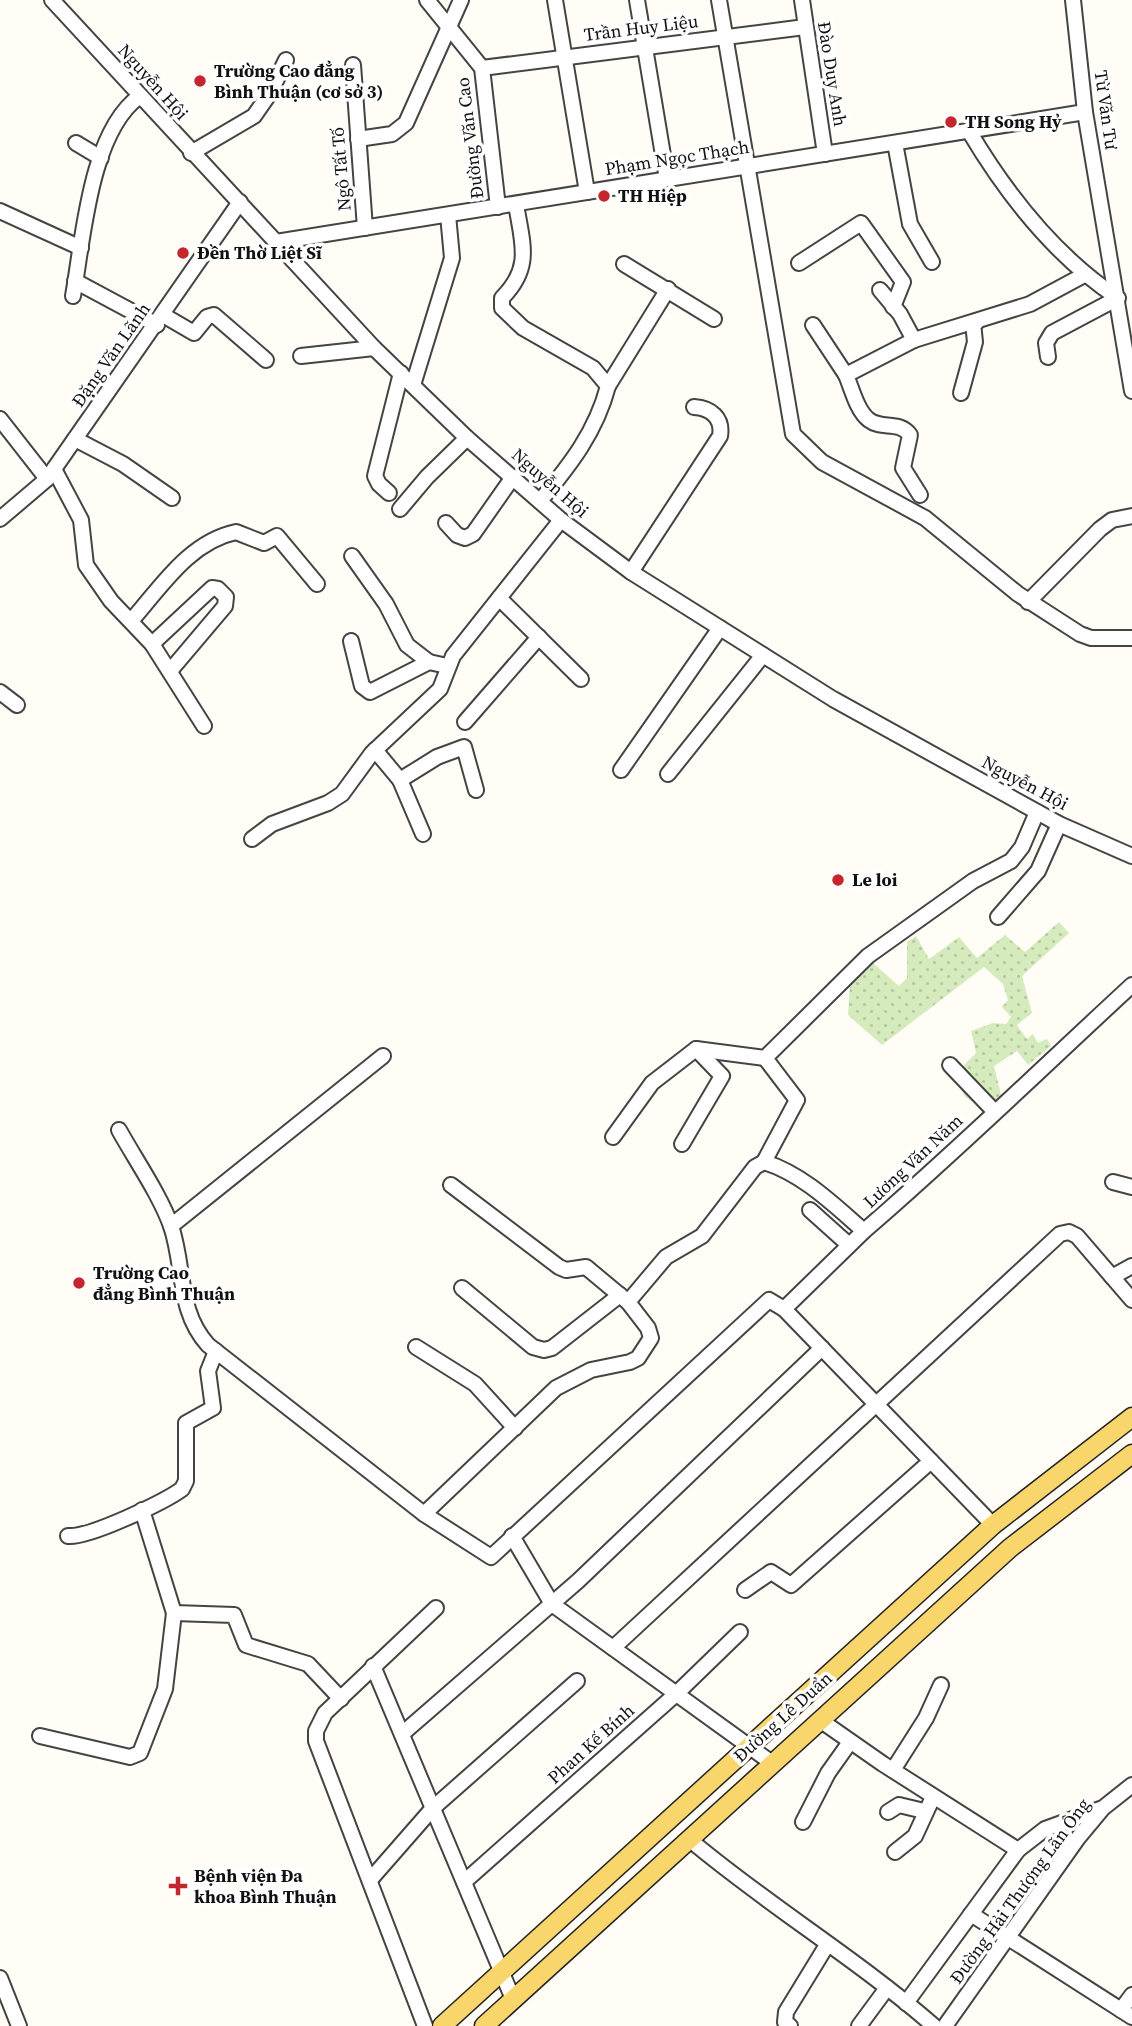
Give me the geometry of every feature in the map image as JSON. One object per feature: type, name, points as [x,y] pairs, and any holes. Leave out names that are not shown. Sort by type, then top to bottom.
[{"type":"main road","name":"Đường Lê Duẩn","points":[[442,2026],[993,1525],[1132,1417]]},
{"type":"main road","name":"Đường Lê Duẩn","points":[[484,2026],[1010,1548],[1132,1454]]},
{"type":"main road","points":[[993,1525],[1010,1548]]},
{"type":"street","name":"Nguyễn Hội","points":[[52,0],[374,348],[467,438],[561,520],[631,572],[833,699],[1059,824],[1132,856]]},
{"type":"street","name":"Đường Văn Cao","points":[[427,0],[482,68],[498,206]]},
{"type":"street","points":[[358,139],[392,134],[406,123],[461,0]]},
{"type":"street","points":[[555,0],[587,192]]},
{"type":"street","points":[[638,0],[667,180]]},
{"type":"street","points":[[719,0],[745,167],[793,435],[822,463],[918,513],[1028,602],[1091,638],[1132,638]]},
{"type":"street","name":"Đào Duy Anh","points":[[802,0],[825,154]]},
{"type":"street","name":"Từ Văn Tư","points":[[1073,0],[1085,113],[1132,391]]},
{"type":"street","name":"Trần Huy Liệu","points":[[482,68],[805,27]]},
{"type":"street","points":[[191,153],[254,116],[270,93],[286,60]]},
{"type":"street","name":"Ngô Tất Tố","points":[[353,65],[365,228]]},
{"type":"street","points":[[140,96],[116,123],[101,158],[74,288],[194,333],[209,315],[214,315],[266,360]]},
{"type":"street","name":"Phạm Ngọc Thạch","points":[[276,242],[1085,113]]},
{"type":"street","points":[[969,131],[993,172],[1084,275],[1118,298],[1052,333],[1046,344],[1048,357]]},
{"type":"street","points":[[76,143],[101,158]]},
{"type":"street","points":[[895,143],[910,224],[932,262]]},
{"type":"street","name":"Đặng Văn Lãnh","points":[[0,519],[51,474],[240,202]]},
{"type":"street","points":[[516,204],[524,261],[519,279],[502,298],[502,308],[523,328],[593,368],[608,386]]},
{"type":"street","points":[[0,211],[81,248]]},
{"type":"street","points":[[413,385],[452,258],[448,215]]},
{"type":"street","points":[[799,263],[861,223],[903,282],[893,307]]},
{"type":"street","points":[[624,264],[714,319]]},
{"type":"street","points":[[846,376],[914,340],[1030,304],[1084,275]]},
{"type":"street","points":[[540,501],[580,452],[596,422],[608,386],[668,289]]},
{"type":"street","points":[[880,290],[914,340]]},
{"type":"street","points":[[961,393],[975,342],[973,323]]},
{"type":"street","points":[[813,325],[846,376],[864,416],[871,422],[900,426],[909,435],[904,468],[920,495]]},
{"type":"street","points":[[302,356],[374,348]]},
{"type":"street","points":[[389,493],[375,476],[401,373]]},
{"type":"street","points":[[631,572],[720,436],[721,424],[716,416],[694,407]]},
{"type":"street","points":[[0,419],[51,474],[80,520],[86,565],[97,584],[152,644],[204,726]]},
{"type":"street","points":[[400,509],[427,477],[467,438]]},
{"type":"street","points":[[75,439],[123,464],[172,498]]},
{"type":"street","points":[[446,523],[457,535],[465,538],[473,534],[513,477]]},
{"type":"street","points":[[1028,602],[1100,529],[1112,520],[1132,516]]},
{"type":"street","points":[[252,839],[272,824],[328,803],[342,794],[375,750],[440,689],[447,666],[561,520]]},
{"type":"street","points":[[131,621],[186,558],[197,549],[236,532],[264,543],[277,536],[317,584]]},
{"type":"street","points":[[352,556],[386,604],[407,645],[429,662],[447,666]]},
{"type":"street","points":[[152,644],[212,588],[218,589],[226,597],[225,606],[170,671]]},
{"type":"street","points":[[499,598],[581,680]]},
{"type":"street","points":[[621,770],[720,628]]},
{"type":"street","points":[[465,722],[539,637]]},
{"type":"street","points":[[351,641],[362,686],[370,692],[429,662]]},
{"type":"street","points":[[668,774],[763,655]]},
{"type":"street","points":[[0,692],[17,705]]},
{"type":"street","points":[[400,780],[437,757],[464,747],[476,790]]},
{"type":"street","points":[[375,750],[400,780],[423,834]]},
{"type":"street","points":[[765,1058],[878,949],[973,881],[1016,856],[1037,812]]},
{"type":"street","points":[[998,917],[1038,871],[1059,824]]},
{"type":"street","name":"Lương Văn Năm","points":[[764,1162],[777,1166],[820,1193],[864,1231],[994,1111],[1047,1068],[1132,985]]},
{"type":"street","points":[[682,1144],[722,1076],[696,1049]]},
{"type":"street","points":[[462,1288],[533,1346],[544,1350],[552,1348],[624,1298],[666,1257],[702,1236],[739,1185],[755,1167],[764,1162],[797,1100],[765,1058],[696,1049],[664,1071],[613,1137]]},
{"type":"street","points":[[171,1226],[383,1056]]},
{"type":"street","points":[[950,1065],[994,1111]]},
{"type":"street","points":[[120,1130],[171,1226],[187,1311],[195,1331],[216,1351],[424,1514],[491,1557],[765,1301],[774,1300],[993,1525]]},
{"type":"street","points":[[1114,1182],[1132,1186]]},
{"type":"street","points":[[424,1514],[573,1377],[638,1357],[651,1338],[648,1328],[624,1298],[586,1267],[566,1270],[559,1267],[451,1185]]},
{"type":"street","points":[[810,1210],[849,1245]]},
{"type":"street","points":[[784,1309],[864,1231]]},
{"type":"street","points":[[613,1648],[1060,1234],[1069,1232],[1077,1236],[1132,1300]]},
{"type":"street","points":[[1112,1277],[1132,1266]]},
{"type":"street","points":[[416,1347],[475,1384],[515,1428]]},
{"type":"street","points":[[402,1734],[552,1604],[822,1348]]},
{"type":"street","points":[[68,1536],[80,1535],[142,1510],[173,1495],[185,1485],[185,1429],[188,1420],[210,1412],[214,1404],[208,1384],[208,1371],[216,1351]]},
{"type":"street","points":[[745,1590],[771,1572],[791,1586],[931,1461]]},
{"type":"street","points":[[40,1736],[130,1757],[137,1756],[165,1689],[174,1613],[142,1510]]},
{"type":"street","points":[[512,1536],[552,1604],[772,1763]]},
{"type":"street","points":[[425,2026],[316,1741],[319,1723],[373,1666],[436,1608]]},
{"type":"street","points":[[174,1613],[234,1615],[246,1645],[307,1664],[341,1699]]},
{"type":"street","name":"Phan Kế Bính","points":[[464,1882],[676,1694],[740,1632]]},
{"type":"street","points":[[373,1666],[513,1999]]},
{"type":"street","points":[[370,1880],[433,1808],[577,1681]]},
{"type":"street","points":[[893,1770],[926,1718],[941,1685]]},
{"type":"street","points":[[820,1720],[933,1797],[1018,1850]]},
{"type":"street","points":[[803,1822],[828,1773],[850,1742]]},
{"type":"street","name":"Đường Hải Thượng Lãn Ông","points":[[945,2026],[1058,1865],[1103,1808],[1132,1785]]},
{"type":"street","points":[[895,1852],[915,1836],[924,1811],[933,1797]]},
{"type":"street","points":[[888,1812],[899,1805],[924,1811]]},
{"type":"street","points":[[906,2003],[1018,1850],[1045,1829],[1103,1808]]},
{"type":"street","points":[[689,1839],[738,1880],[887,1987],[934,2026]]},
{"type":"street","points":[[971,1914],[1127,2014],[1132,1994]]},
{"type":"street","points":[[790,2026],[785,2022],[786,2012],[827,1945]]},
{"type":"street","points":[[0,1978],[19,2026]]},
{"type":"street","points":[[859,2026],[887,1987]]},
{"type":"green space","points":[[1059,922],[1069,933],[1022,976],[1032,1013],[1017,1025],[1027,1039],[1033,1034],[1038,1043],[1047,1039],[1051,1046],[1028,1065],[1017,1051],[994,1066],[1002,1099],[987,1111],[965,1097],[954,1075],[976,1053],[971,1031],[993,1023],[1006,1024],[1011,1017],[1002,1007],[1008,1000],[1003,984],[984,967],[882,1045],[848,1015],[850,984],[873,963],[899,986],[907,978],[907,942],[916,936],[929,959],[959,937],[977,958],[1005,935],[1025,952]]},
{"type":"place","name":"Trường Cao đẳng Bình Thuận (cơ sở 3)","points":[[200,81]]},
{"type":"place","name":"TH Song Hỷ","points":[[951,122]]},
{"type":"place","name":"TH Hiệp","points":[[604,196]]},
{"type":"place","name":"Đền Thờ Liệt Sĩ","points":[[183,253]]},
{"type":"place","name":"Le loi","points":[[838,880]]},
{"type":"place","name":"Trường Cao đẳng Bình Thuận","points":[[79,1283]]},
{"type":"place","name":"Bệnh viện Đa khoa Bình Thuận","points":[[178,1886]]}]
